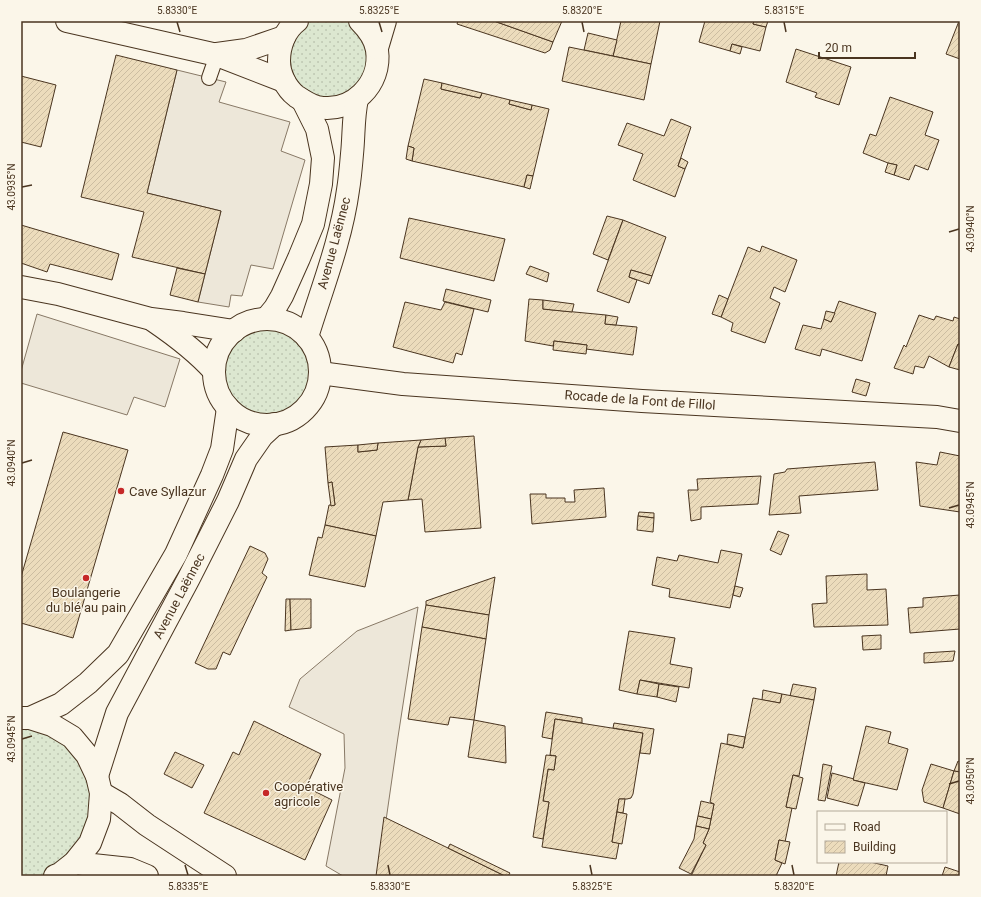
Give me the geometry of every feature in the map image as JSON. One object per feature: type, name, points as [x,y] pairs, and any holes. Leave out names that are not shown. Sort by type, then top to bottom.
[{"type":"main road","points":[[68,21],[216,55],[284,81]]},
{"type":"main road","points":[[290,29],[279,52],[279,66],[284,81],[292,93],[303,101],[316,107],[330,108],[344,106],[357,99],[367,89],[374,76],[378,62],[377,48],[373,37],[360,21]]},
{"type":"main road","points":[[377,48],[385,21]]},
{"type":"main road","points":[[216,55],[246,50],[290,29]]},
{"type":"main road","name":"Avenue Laënnec","points":[[307,337],[330,268],[341,227],[348,190],[352,154],[354,112],[357,99]]},
{"type":"main road","name":"Avenue Laënnec","points":[[266,319],[282,296],[313,224],[321,184],[323,158],[317,129],[303,101]]},
{"type":"main road","points":[[21,287],[58,294],[151,319],[234,331]]},
{"type":"main road","points":[[151,319],[179,338],[214,371]]},
{"type":"main road","points":[[266,319],[281,321],[295,327],[307,337],[314,347],[319,360],[320,373],[318,387],[312,401],[302,412],[289,420],[275,424],[258,424],[242,418],[228,408],[221,397],[216,384],[214,371],[217,356],[224,343],[234,331],[249,322],[266,319]]},
{"type":"main road","name":"Rocade de la Font de Fillol","points":[[320,373],[403,384],[642,401],[937,417],[960,421]]},
{"type":"main road","name":"Avenue Laënnec","points":[[25,718],[61,704],[88,683],[118,654],[176,554],[212,475],[222,450],[228,408]]},
{"type":"main road","name":"Avenue Laënnec","points":[[55,876],[74,863],[90,843],[99,819],[99,784],[117,714],[225,508],[246,459],[262,436],[275,424]]},
{"type":"main road","points":[[25,718],[52,725],[72,738],[87,755],[99,784],[120,804],[147,825],[225,876]]},
{"type":"main road","points":[[74,863],[130,869],[147,876]]},
{"type":"lane","points":[[208,78],[216,55]]},
{"type":"green space","points":[[297,21],[360,21],[378,62],[344,105],[292,93],[284,37]]},
{"type":"green space","points":[[267,319],[287,323],[304,335],[316,352],[320,372],[316,392],[304,409],[287,421],[267,425],[247,421],[230,409],[218,392],[214,372],[218,352],[230,335],[247,323]]},
{"type":"green space","points":[[21,718],[87,755],[99,819],[55,876],[21,876]]},
{"type":"shaded area","points":[[177,70],[226,82],[219,102],[290,122],[281,151],[305,160],[273,269],[251,265],[242,296],[231,295],[229,307],[198,302],[221,211],[147,193]]},
{"type":"shaded area","points":[[37,314],[180,359],[165,407],[134,397],[127,415],[21,383],[21,371]]},
{"type":"shaded area","points":[[418,607],[378,876],[343,876],[326,866],[345,768],[344,734],[289,707],[300,679],[357,631]]},
{"type":"building","points":[[458,21],[494,21],[553,42],[550,50],[545,53],[457,24]]},
{"type":"building","points":[[494,21],[562,21],[553,42]]},
{"type":"building","points":[[621,21],[660,21],[651,64],[613,56]]},
{"type":"building","points":[[705,21],[754,21],[753,24],[766,27],[760,51],[732,44],[730,51],[699,42]]},
{"type":"building","points":[[754,21],[768,21],[766,27],[753,24]]},
{"type":"building","points":[[960,21],[960,59],[946,54]]},
{"type":"building","points":[[588,33],[617,40],[613,56],[584,50]]},
{"type":"building","points":[[732,44],[742,47],[740,54],[730,51]]},
{"type":"building","points":[[569,47],[651,64],[644,100],[562,81]]},
{"type":"building","points":[[796,49],[851,67],[839,105],[815,97],[817,93],[786,82]]},
{"type":"building","points":[[116,55],[177,70],[147,193],[221,211],[205,274],[132,257],[144,212],[81,197]]},
{"type":"building","points":[[21,76],[56,85],[41,147],[21,142]]},
{"type":"building","points":[[424,79],[442,83],[441,89],[480,98],[482,93],[510,100],[509,104],[531,110],[532,105],[549,109],[533,176],[527,175],[524,187],[412,161],[414,148],[408,146]]},
{"type":"building","points":[[442,83],[482,93],[480,98],[441,89]]},
{"type":"building","points":[[890,97],[933,112],[925,135],[939,140],[928,170],[915,165],[909,180],[894,175],[897,165],[863,153],[870,134],[876,136]]},
{"type":"building","points":[[510,100],[532,105],[531,110],[509,104]]},
{"type":"building","points":[[671,119],[691,127],[678,166],[685,169],[675,197],[633,180],[643,154],[618,145],[627,123],[664,136]]},
{"type":"building","points":[[408,146],[414,148],[412,161],[406,159]]},
{"type":"building","points":[[681,158],[688,162],[685,169],[678,166]]},
{"type":"building","points":[[888,163],[897,165],[894,175],[885,172]]},
{"type":"building","points":[[527,175],[533,176],[530,189],[524,187]]},
{"type":"building","points":[[607,216],[623,220],[608,260],[593,254]]},
{"type":"building","points":[[409,218],[505,239],[494,281],[400,258]]},
{"type":"building","points":[[623,220],[666,237],[652,276],[631,270],[629,277],[637,280],[629,303],[597,291]]},
{"type":"building","points":[[21,225],[119,254],[112,280],[50,264],[47,272],[21,263]]},
{"type":"building","points":[[762,246],[797,260],[785,292],[774,287],[770,298],[780,303],[765,343],[731,331],[733,323],[721,317],[748,247],[760,252]]},
{"type":"building","points":[[530,266],[549,273],[547,282],[526,274]]},
{"type":"building","points":[[177,268],[205,274],[198,302],[170,295]]},
{"type":"building","points":[[631,270],[652,276],[649,284],[629,277]]},
{"type":"building","points":[[446,289],[491,300],[488,312],[443,301]]},
{"type":"building","points":[[719,295],[728,299],[721,317],[712,314]]},
{"type":"building","points":[[529,299],[543,300],[543,309],[606,315],[605,324],[637,327],[633,355],[586,349],[587,345],[554,341],[553,346],[525,341]]},
{"type":"building","points":[[543,300],[574,304],[572,312],[543,309]]},
{"type":"building","points":[[839,301],[876,313],[862,361],[822,349],[820,356],[795,349],[803,325],[821,329],[824,319],[831,322]]},
{"type":"building","points":[[405,302],[441,310],[445,302],[474,309],[462,355],[456,353],[453,363],[393,347]]},
{"type":"building","points":[[826,311],[835,313],[831,322],[824,319]]},
{"type":"building","points":[[606,315],[618,317],[616,325],[605,324]]},
{"type":"building","points":[[919,315],[934,320],[936,316],[953,321],[954,317],[960,319],[960,345],[958,344],[949,367],[929,356],[924,368],[915,366],[913,374],[894,368],[904,345],[906,347]]},
{"type":"building","points":[[554,341],[587,345],[586,354],[553,350]]},
{"type":"building","points":[[958,344],[960,345],[960,370],[949,367]]},
{"type":"building","points":[[856,379],[870,383],[866,396],[852,392]]},
{"type":"building","points":[[63,432],[128,450],[73,638],[21,623],[21,577]]},
{"type":"building","points":[[474,436],[481,528],[425,532],[422,499],[408,500],[418,447],[446,446],[445,438]]},
{"type":"building","points":[[445,438],[446,446],[418,447],[421,440]]},
{"type":"building","points":[[421,440],[418,447],[408,500],[383,502],[376,536],[325,525],[329,505],[335,505],[332,482],[328,483],[325,447],[358,445],[358,452],[377,450],[378,443]]},
{"type":"building","points":[[378,443],[377,450],[358,452],[358,445]]},
{"type":"building","points":[[940,452],[960,456],[960,512],[920,506],[916,462],[937,465]]},
{"type":"building","points":[[875,462],[878,490],[799,496],[801,513],[769,515],[774,474],[785,472],[787,469]]},
{"type":"building","points":[[761,476],[758,504],[701,507],[701,519],[691,521],[688,490],[698,490],[697,479]]},
{"type":"building","points":[[332,482],[335,505],[331,506],[328,483]]},
{"type":"building","points":[[604,488],[606,517],[532,524],[530,494],[546,494],[546,498],[565,498],[565,502],[575,502],[574,490]]},
{"type":"building","points":[[639,512],[654,513],[654,518],[638,516]]},
{"type":"building","points":[[638,516],[654,518],[653,532],[637,530]]},
{"type":"building","points":[[325,525],[376,536],[365,587],[309,575],[318,537],[322,538]]},
{"type":"building","points":[[778,531],[789,535],[781,555],[770,550]]},
{"type":"building","points":[[250,546],[265,553],[268,559],[262,573],[267,577],[230,655],[223,652],[216,669],[208,669],[195,663]]},
{"type":"building","points":[[721,550],[742,554],[730,608],[669,597],[670,589],[652,585],[657,557],[677,561],[679,555],[718,563]]},
{"type":"building","points":[[867,574],[867,590],[886,589],[888,625],[814,627],[812,604],[827,603],[826,576]]},
{"type":"building","points":[[495,577],[489,615],[426,605],[426,601]]},
{"type":"building","points":[[735,586],[743,588],[740,597],[733,595]]},
{"type":"building","points":[[960,595],[960,629],[910,633],[908,608],[923,607],[923,598]]},
{"type":"building","points":[[286,599],[290,599],[291,630],[285,631]]},
{"type":"building","points":[[290,599],[311,599],[311,628],[291,630]]},
{"type":"building","points":[[426,605],[489,615],[486,639],[422,627]]},
{"type":"building","points":[[422,627],[486,639],[474,720],[450,717],[448,725],[408,719]]},
{"type":"building","points":[[629,631],[675,638],[670,664],[692,668],[689,688],[640,680],[637,694],[619,690]]},
{"type":"building","points":[[881,635],[881,649],[863,650],[862,636]]},
{"type":"building","points":[[955,651],[953,661],[924,663],[924,653]]},
{"type":"building","points":[[640,680],[659,684],[657,697],[637,694]]},
{"type":"building","points":[[659,684],[679,687],[676,702],[657,697]]},
{"type":"building","points":[[793,684],[816,688],[814,700],[790,696]]},
{"type":"building","points":[[763,690],[782,694],[780,703],[762,700]]},
{"type":"building","points":[[782,694],[814,700],[799,776],[793,775],[786,807],[792,808],[785,842],[779,840],[775,860],[782,863],[776,876],[691,876],[706,845],[703,843],[709,829],[714,804],[710,802],[721,743],[743,748],[753,698],[780,703]]},
{"type":"building","points":[[546,712],[582,718],[582,723],[555,719],[552,739],[542,737]]},
{"type":"building","points":[[555,719],[643,733],[633,794],[631,798],[619,799],[612,842],[619,843],[616,859],[542,847],[549,802],[543,801],[548,769],[554,770],[556,756],[550,755]]},
{"type":"building","points":[[474,720],[505,726],[506,763],[468,757]]},
{"type":"building","name":"Coopérative agricole","points":[[254,721],[321,754],[306,787],[332,800],[305,860],[204,813],[233,752],[239,755]]},
{"type":"building","points":[[614,723],[654,729],[650,754],[640,753],[643,733],[613,728]]},
{"type":"building","points":[[866,726],[891,732],[888,743],[908,749],[897,790],[853,780]]},
{"type":"building","points":[[728,734],[745,737],[743,748],[727,744]]},
{"type":"building","points":[[175,752],[204,765],[192,788],[164,774]]},
{"type":"building","points":[[546,755],[556,756],[554,770],[548,769],[543,801],[549,802],[543,839],[533,837]]},
{"type":"building","points":[[958,761],[960,762],[960,772],[954,771]]},
{"type":"building","points":[[823,764],[832,766],[825,801],[818,800]]},
{"type":"building","points":[[931,764],[954,771],[943,808],[924,802],[922,790]]},
{"type":"building","points":[[954,771],[960,772],[960,814],[943,808]]},
{"type":"building","points":[[832,773],[865,783],[858,806],[827,798]]},
{"type":"building","points":[[793,775],[803,778],[796,809],[786,807]]},
{"type":"building","points":[[619,799],[625,799],[623,813],[617,812]]},
{"type":"building","points":[[701,801],[714,804],[711,819],[698,816]]},
{"type":"building","points":[[617,812],[627,814],[622,844],[612,842]]},
{"type":"building","points":[[698,816],[711,819],[709,829],[696,826]]},
{"type":"building","points":[[384,817],[448,848],[505,876],[376,876]]},
{"type":"building","points":[[696,826],[709,829],[703,843],[706,845],[691,874],[679,868],[694,839]]},
{"type":"building","points":[[779,840],[790,842],[785,864],[775,860]]},
{"type":"building","points":[[450,844],[510,873],[508,876],[505,876],[448,848]]},
{"type":"building","points":[[839,863],[874,863],[888,866],[886,876],[836,876]]},
{"type":"building","points":[[945,867],[960,872],[960,876],[942,876]]},
{"type":"place","name":"Cave Syllazur","points":[[121,491]]},
{"type":"place","name":"Boulangerie du blé au pain","points":[[86,578]]},
{"type":"place","name":"Coopérative agricole","points":[[266,793]]}]
